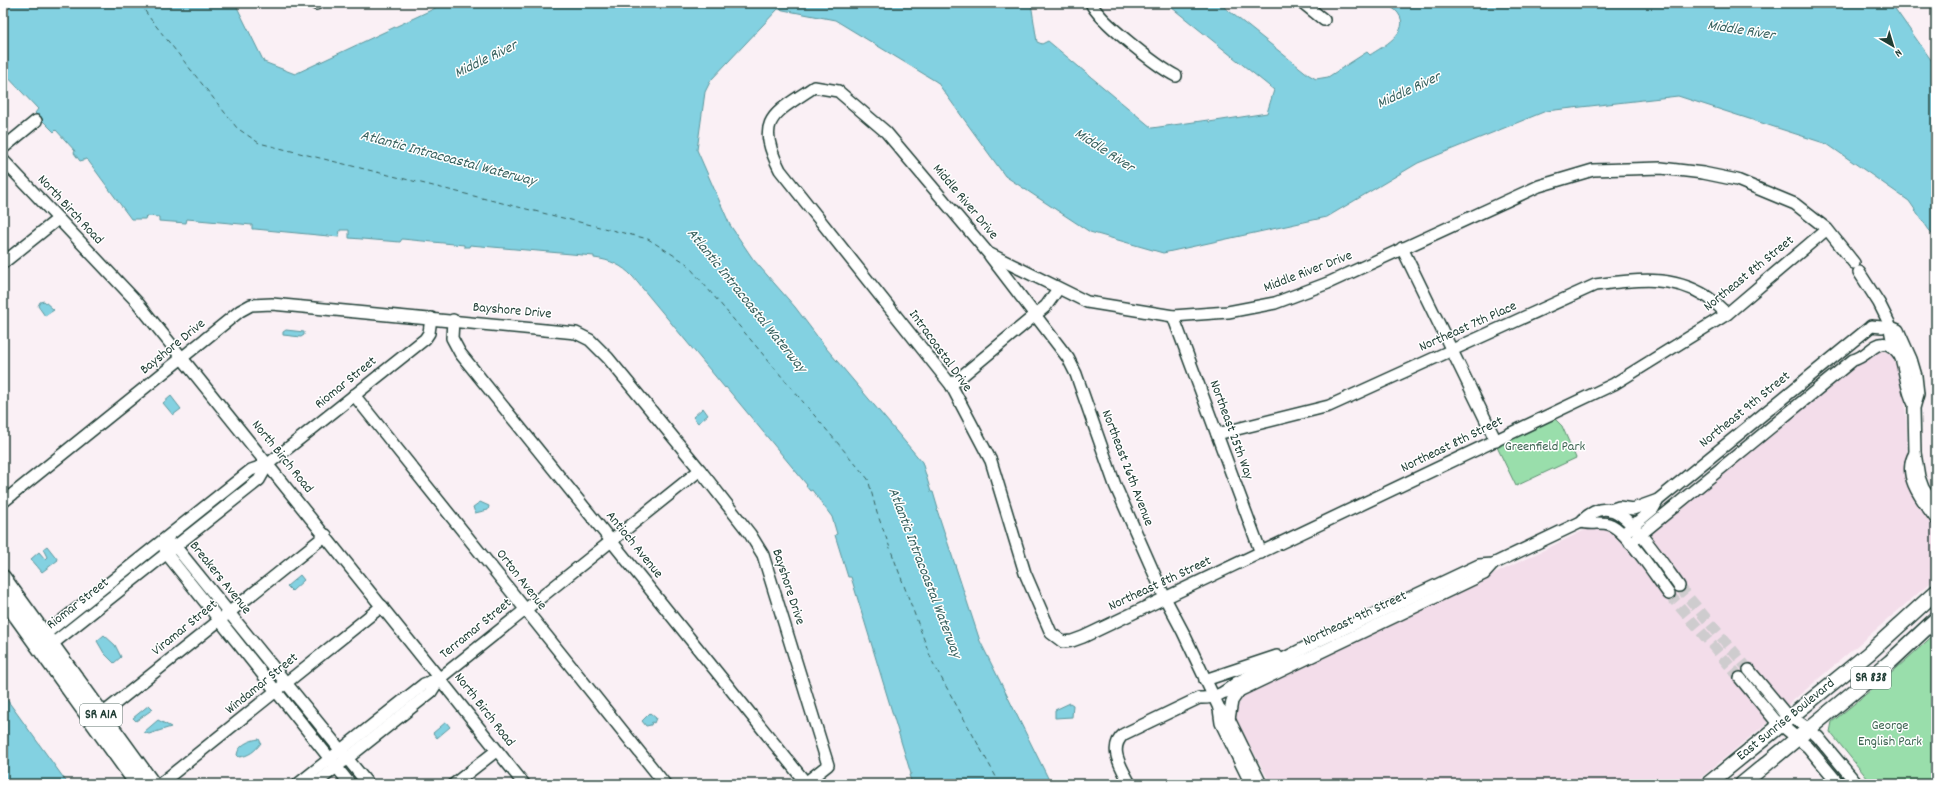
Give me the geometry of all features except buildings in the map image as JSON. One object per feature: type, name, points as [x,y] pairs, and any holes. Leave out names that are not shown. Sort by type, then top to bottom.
[{"type":"main road","name":"SR A1A","points":[[3,577],[137,784]]},
{"type":"main road","name":"East Sunrise Boulevard","points":[[1708,784],[1868,654],[1936,592]]},
{"type":"main road","name":"SR A1A","points":[[3,598],[44,642],[153,784]]},
{"type":"main road","name":"East Sunrise Boulevard","points":[[1742,784],[1890,662],[1936,619]]},
{"type":"street","points":[[1091,3],[1102,18],[1164,69],[1176,76]]},
{"type":"street","points":[[1303,3],[1324,20]]},
{"type":"street","name":"Middle River Drive","points":[[788,104],[814,87],[838,91],[886,132],[988,253],[1058,289],[1087,302],[1173,316],[1228,312],[1275,303],[1328,282],[1539,186],[1593,170],[1661,168],[1703,173],[1737,180],[1795,204],[1827,229],[1857,267],[1887,325],[1901,357],[1906,374],[1909,395],[1914,404]]},
{"type":"street","name":"Intracoastal Drive","points":[[788,104],[778,112],[768,129],[770,148],[780,170],[951,385],[991,461],[1025,573],[1051,633],[1063,642]]},
{"type":"street","points":[[3,148],[36,121]]},
{"type":"street","name":"North Birch Road","points":[[3,160],[136,302],[326,535],[496,751],[524,784]]},
{"type":"street","points":[[3,264],[58,220]]},
{"type":"street","name":"Northeast 8th Street","points":[[1063,642],[1072,641],[1083,637],[1260,554],[1614,384],[1727,314],[1827,229]]},
{"type":"street","points":[[1402,248],[1496,441]]},
{"type":"street","name":"Northeast 26th Avenue","points":[[988,253],[1036,314],[1068,358],[1076,374],[1115,485],[1165,598],[1219,708],[1229,719],[1261,784]]},
{"type":"street","name":"Northeast 7th Place","points":[[1217,434],[1329,406],[1595,285],[1637,279],[1676,282],[1706,296],[1727,314]]},
{"type":"street","points":[[951,385],[1052,300],[1058,289]]},
{"type":"street","name":"Bayshore Drive","points":[[3,502],[240,311],[258,304],[431,318],[569,332],[590,340],[606,354],[700,470],[750,534],[763,554],[828,765],[805,783]]},
{"type":"street","name":"Northeast 25th Way","points":[[1173,316],[1260,554]]},
{"type":"street","name":"Riomar Street","points":[[44,642],[163,541],[251,470],[268,464],[425,339],[430,333],[431,318]]},
{"type":"street","name":"Antioch Avenue","points":[[453,320],[452,338],[460,353],[805,783]]},
{"type":"street","name":"Middle River Drive","points":[[1887,325],[1898,330],[1914,366],[1918,394],[1914,404],[1916,454],[1919,477],[1923,488],[1936,508]]},
{"type":"street","name":"Northeast 9th Street","points":[[1853,360],[1854,354],[1887,325]]},
{"type":"street","name":"Northeast 9th Street","points":[[1130,784],[1118,759],[1116,745],[1120,737],[1199,698],[1214,698],[1225,692],[1236,683],[1286,657],[1479,565],[1493,564],[1581,522],[1588,514],[1619,507],[1633,508],[1658,500],[1872,326],[1887,325]]},
{"type":"street","name":"Northeast 9th Street","points":[[1581,522],[1590,524],[1597,522],[1611,526],[1626,539],[1853,360],[1858,359],[1878,344],[1888,345],[1896,350],[1901,357]]},
{"type":"street","name":"Orton Avenue","points":[[354,395],[665,784]]},
{"type":"street","name":"Middle River Drive","points":[[1916,454],[1912,459],[1909,468],[1912,480],[1936,519]]},
{"type":"street","name":"Riomar Street","points":[[44,642],[170,550],[259,480],[268,464]]},
{"type":"street","name":"Terramar Street","points":[[298,784],[333,763],[430,692],[440,678],[612,542],[700,470]]},
{"type":"street","name":"Northeast 9th Street","points":[[1637,530],[1658,500]]},
{"type":"street","points":[[1610,510],[1619,514],[1637,530],[1679,586]]},
{"type":"street","name":"Viramar Street","points":[[101,715],[326,535]]},
{"type":"street","points":[[1626,539],[1669,594]]},
{"type":"street","name":"Breakers Avenue","points":[[163,541],[219,620],[350,784]]},
{"type":"street","name":"Breakers Avenue","points":[[170,550],[229,613],[368,784]]},
{"type":"street","name":"Northeast 9th Street","points":[[1225,692],[1239,691],[1484,574],[1493,564]]},
{"type":"street","name":"Windamar Street","points":[[160,784],[382,606]]},
{"type":"street","name":"Northeast 9th Street","points":[[1205,680],[1275,656],[1286,657]]},
{"type":"street","points":[[1749,670],[1784,712],[1785,720]]},
{"type":"street","points":[[1740,678],[1775,720],[1785,720],[1804,733],[1857,784]]},
{"type":"street","points":[[1229,719],[1232,701],[1239,691]]},
{"type":"street","name":"Northeast 26th Avenue","points":[[1219,708],[1221,723],[1251,784]]},
{"type":"street","points":[[1804,733],[1839,784]]},
{"type":"street","points":[[454,784],[496,751]]},
{"type":"street","name":"Terramar Street","points":[[315,784],[333,763]]},
{"type":"shaded area","points":[[1879,349],[1892,355],[1905,390],[1908,472],[1918,504],[1936,529],[1936,578],[1767,723],[1693,784],[1271,784],[1233,714],[1244,695],[1585,530],[1610,529],[1629,551],[1857,363]]},
{"type":"green space","name":"Greenfield Park","points":[[1555,419],[1562,426],[1576,458],[1516,486],[1497,447]]},
{"type":"green space","name":"George English Park","points":[[1936,633],[1936,784],[1872,784],[1830,732],[1832,722],[1888,676]]},
{"type":"water","points":[[3,3],[235,3],[264,62],[295,74],[446,3],[1031,3],[1037,42],[1042,44],[1048,41],[1152,128],[1208,120],[1209,122],[1267,113],[1274,90],[1166,3],[1219,3],[1316,79],[1328,77],[1367,52],[1370,55],[1394,38],[1401,26],[1401,20],[1398,13],[1386,3],[1891,3],[1936,67],[1936,240],[1909,201],[1827,144],[1678,96],[1546,111],[1418,163],[1327,217],[1163,253],[1090,232],[1005,176],[937,82],[835,20],[778,9],[711,80],[705,92],[697,150],[730,225],[753,259],[795,307],[826,348],[922,462],[931,492],[933,492],[937,510],[980,641],[1051,784],[912,784],[909,775],[911,774],[851,577],[848,577],[835,535],[837,534],[832,517],[812,490],[810,491],[806,486],[807,485],[726,387],[725,388],[625,269],[605,260],[594,258],[594,256],[470,245],[469,247],[464,247],[464,245],[402,239],[400,242],[349,238],[349,230],[340,230],[339,237],[252,229],[252,225],[187,219],[186,223],[159,221],[159,217],[146,216],[145,219],[131,219],[87,159],[80,161],[74,153],[75,151],[56,130],[54,132],[35,113],[38,109],[3,72]]},
{"type":"water","points":[[44,301],[54,310],[45,316],[38,306],[40,302]]},
{"type":"water","points":[[286,330],[304,332],[304,335],[301,337],[283,335],[283,332]]},
{"type":"water","points":[[171,396],[181,409],[173,415],[163,403]]},
{"type":"water","points":[[703,408],[708,415],[698,423],[693,417]]},
{"type":"water","points":[[480,502],[489,506],[488,510],[475,513],[473,507]]},
{"type":"water","points":[[47,546],[58,560],[42,572],[31,559],[39,552],[45,559],[47,557],[43,549]]},
{"type":"water","points":[[300,575],[304,580],[292,591],[287,586]]},
{"type":"water","points":[[104,635],[115,645],[121,657],[114,663],[104,653],[97,641]]},
{"type":"water","points":[[3,695],[5,697],[68,784],[3,784]]},
{"type":"water","points":[[1070,703],[1073,705],[1072,717],[1055,718],[1055,710]]},
{"type":"water","points":[[149,705],[153,709],[136,721],[133,718]]},
{"type":"water","points":[[650,713],[656,718],[654,723],[652,722],[651,725],[646,726],[642,721]]},
{"type":"water","points":[[158,720],[171,727],[149,734],[144,732]]},
{"type":"water","points":[[446,722],[450,727],[437,738],[433,733]]},
{"type":"water","points":[[259,739],[261,743],[252,753],[239,757],[237,755],[242,746]]},
{"type":"ferry route","points":[[140,3],[149,17],[237,128],[259,143],[648,239],[686,263],[868,479],[877,513],[932,661],[1000,784]]},
{"type":"tunnel","points":[[1679,586],[1749,670]]},
{"type":"tunnel","points":[[1669,594],[1740,678]]},
{"type":"water label","name":"Middle River","points":[[1741,31]]},
{"type":"water label","name":"Middle River","points":[[486,60]]},
{"type":"water label","name":"Middle River","points":[[1409,91]]},
{"type":"water label","name":"Middle River","points":[[1104,151]]},
{"type":"water label","name":"Atlantic Intracoastal Waterway","points":[[448,159]]},
{"type":"water label","name":"Atlantic Intracoastal Waterway","points":[[746,301]]},
{"type":"water label","name":"Atlantic Intracoastal Waterway","points":[[924,573]]}]
